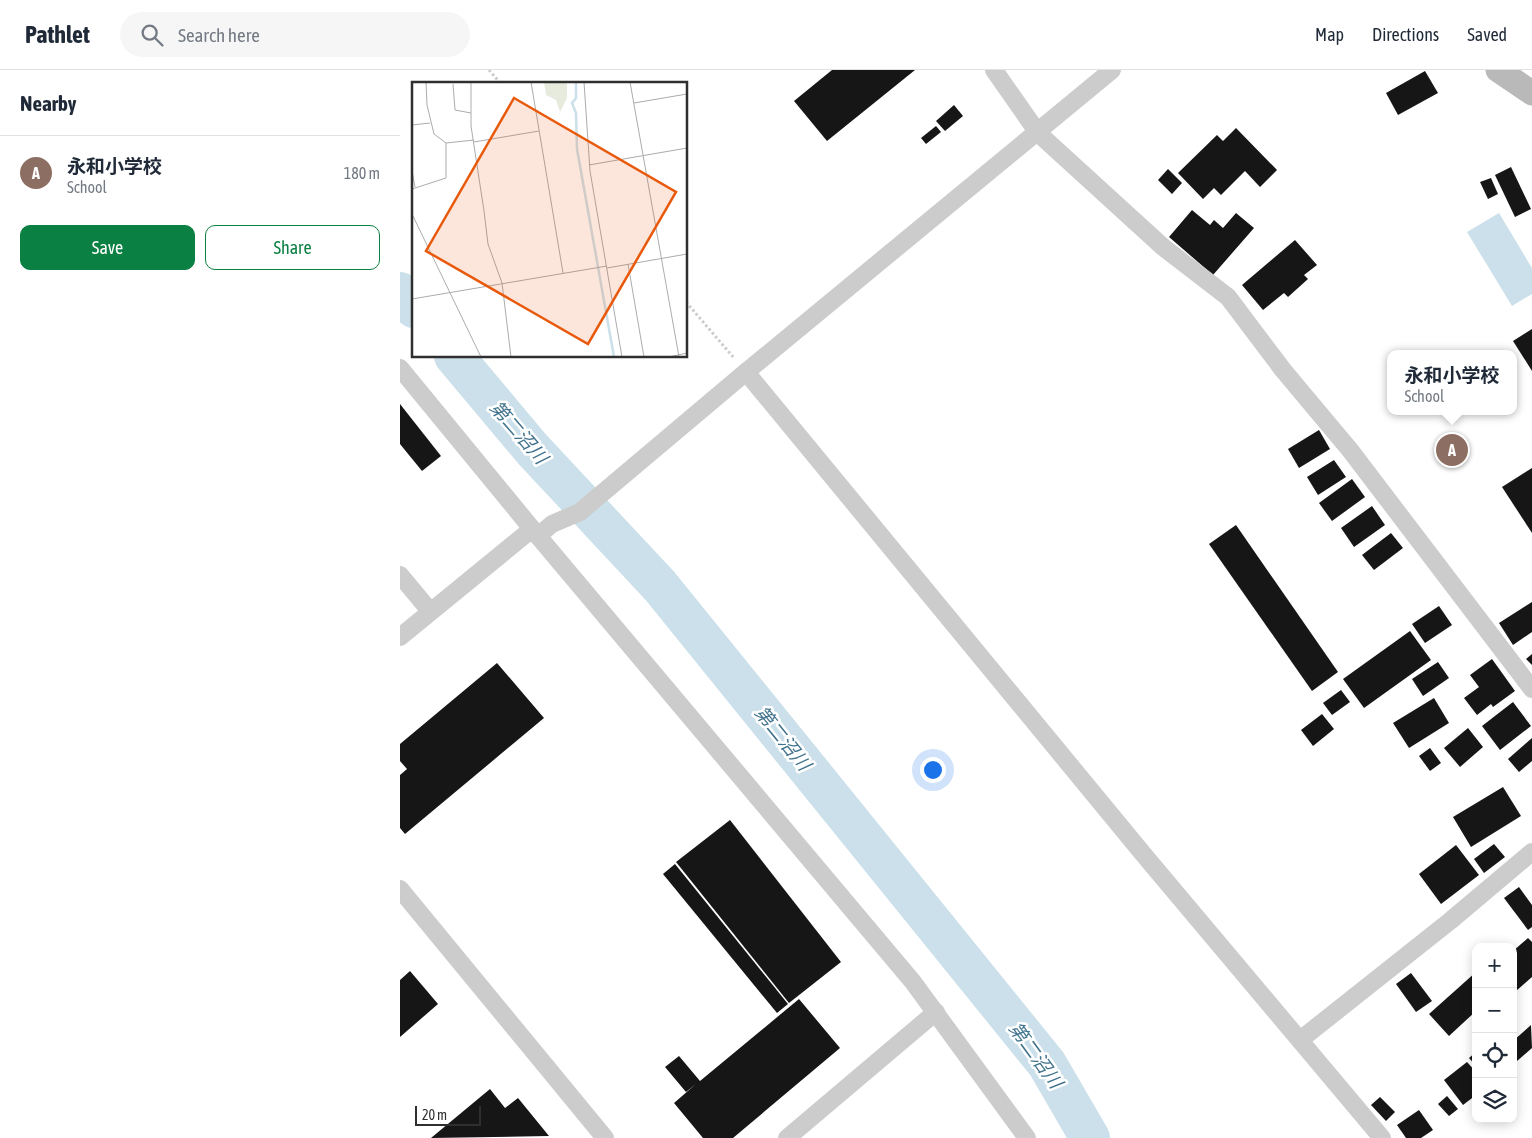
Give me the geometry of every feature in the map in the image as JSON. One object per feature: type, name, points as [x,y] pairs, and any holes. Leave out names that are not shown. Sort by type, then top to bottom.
[{"type":"main road","points":[[1498,70],[1532,93]]},
{"type":"street","points":[[994,70],[1038,133],[1163,247],[1228,297],[1283,370],[1350,450],[1532,689]]},
{"type":"street","points":[[400,637],[430,611],[535,533],[586,507],[746,372],[1112,70]]},
{"type":"street","points":[[400,368],[535,533],[894,959],[936,1012],[1027,1138]]},
{"type":"street","points":[[746,372],[1144,855],[1382,1138]]},
{"type":"street","points":[[400,575],[430,611]]},
{"type":"street","points":[[1300,1040],[1532,852]]},
{"type":"street","points":[[400,889],[605,1138]]},
{"type":"street","points":[[787,1138],[936,1012]]},
{"type":"path","points":[[489,70],[499,82]]},
{"type":"path","points":[[688,304],[746,372]]},
{"type":"water","points":[[1499,213],[1532,268],[1532,294],[1512,306],[1467,232]]},
{"type":"building","points":[[832,70],[915,70],[827,141],[794,101]]},
{"type":"building","points":[[1425,71],[1438,93],[1398,115],[1386,93]]},
{"type":"building","points":[[954,105],[963,116],[945,131],[936,121]]},
{"type":"building","points":[[936,126],[941,132],[926,144],[921,138]]},
{"type":"building","points":[[1236,128],[1277,170],[1260,187],[1245,171],[1221,195],[1214,188],[1203,199],[1178,173],[1217,135],[1223,141]]},
{"type":"building","points":[[1511,167],[1531,209],[1515,217],[1495,175]]},
{"type":"building","points":[[1168,169],[1182,183],[1172,194],[1158,180]]},
{"type":"building","points":[[1491,178],[1498,194],[1488,199],[1480,182]]},
{"type":"building","points":[[1192,210],[1210,225],[1214,220],[1223,228],[1236,213],[1254,228],[1213,275],[1169,237]]},
{"type":"building","points":[[1295,240],[1317,265],[1304,275],[1308,279],[1288,297],[1284,293],[1263,310],[1242,285]]},
{"type":"building","points":[[1532,329],[1532,371],[1513,341]]},
{"type":"building","points":[[400,404],[441,456],[422,471],[400,444]]},
{"type":"building","points":[[1319,430],[1330,449],[1299,468],[1288,449]]},
{"type":"building","points":[[1334,460],[1346,477],[1318,495],[1307,477]]},
{"type":"building","points":[[1532,468],[1532,533],[1502,487]]},
{"type":"building","points":[[1352,479],[1365,497],[1332,521],[1319,503]]},
{"type":"building","points":[[1372,506],[1385,525],[1354,547],[1341,528]]},
{"type":"building","points":[[1236,525],[1338,672],[1312,691],[1209,544]]},
{"type":"building","points":[[1391,533],[1403,548],[1374,570],[1362,555]]},
{"type":"building","points":[[1532,602],[1532,632],[1513,645],[1499,623]]},
{"type":"building","points":[[1439,606],[1452,625],[1425,643],[1412,624]]},
{"type":"building","points":[[1410,631],[1431,660],[1364,708],[1343,679]]},
{"type":"building","points":[[1532,654],[1532,665],[1526,659]]},
{"type":"building","points":[[1492,659],[1515,691],[1493,707],[1491,704],[1477,715],[1464,698],[1479,687],[1470,675]]},
{"type":"building","points":[[1438,662],[1449,678],[1423,696],[1412,679]]},
{"type":"building","points":[[497,663],[544,718],[405,834],[400,828],[400,775],[407,769],[400,761],[400,744]]},
{"type":"building","points":[[1341,690],[1350,702],[1332,715],[1323,703]]},
{"type":"building","points":[[1434,698],[1449,723],[1409,748],[1393,723]]},
{"type":"building","points":[[1513,702],[1531,726],[1500,750],[1482,726]]},
{"type":"building","points":[[1322,714],[1334,729],[1313,746],[1301,730]]},
{"type":"building","points":[[1468,728],[1483,747],[1460,767],[1444,748]]},
{"type":"building","points":[[1532,738],[1532,761],[1519,772],[1508,759]]},
{"type":"building","points":[[1430,748],[1441,763],[1430,771],[1419,756]]},
{"type":"building","points":[[1503,787],[1521,816],[1471,847],[1453,817]]},
{"type":"building","points":[[730,820],[841,962],[789,1003],[676,862]]},
{"type":"building","points":[[1494,844],[1505,857],[1484,873],[1474,859]]},
{"type":"building","points":[[1456,845],[1479,875],[1441,904],[1419,874]]},
{"type":"building","points":[[675,864],[788,1004],[777,1013],[663,874]]},
{"type":"building","points":[[1519,887],[1532,905],[1532,927],[1528,930],[1504,898]]},
{"type":"building","points":[[1528,938],[1532,942],[1532,977],[1517,990],[1517,988],[1517,948]]},
{"type":"building","points":[[410,971],[438,1004],[400,1037],[400,980]]},
{"type":"building","points":[[1411,973],[1432,1001],[1416,1012],[1396,984]]},
{"type":"building","points":[[1472,976],[1472,1015],[1449,1036],[1429,1014]]},
{"type":"building","points":[[799,999],[840,1048],[733,1138],[703,1138],[674,1103],[696,1084],[686,1092],[665,1067],[679,1056],[700,1081]]},
{"type":"building","points":[[1531,1025],[1532,1048],[1517,1061],[1517,1037]]},
{"type":"building","points":[[1467,1062],[1472,1068],[1472,1098],[1463,1105],[1444,1080]]},
{"type":"building","points":[[490,1089],[505,1108],[518,1098],[549,1136],[431,1138]]},
{"type":"building","points":[[1447,1096],[1458,1109],[1449,1116],[1438,1104]]},
{"type":"building","points":[[1380,1097],[1395,1112],[1386,1121],[1371,1105]]},
{"type":"building","points":[[1419,1110],[1433,1130],[1421,1138],[1406,1138],[1397,1125]]},
{"type":"waterway","name":"第二沼川","points":[[400,292],[412,306]]},
{"type":"waterway","name":"第二沼川","points":[[456,358],[533,450],[660,586],[1047,1064],[1090,1138]]},
{"type":"place","name":"永和小学校","points":[[1452,450]]}]
